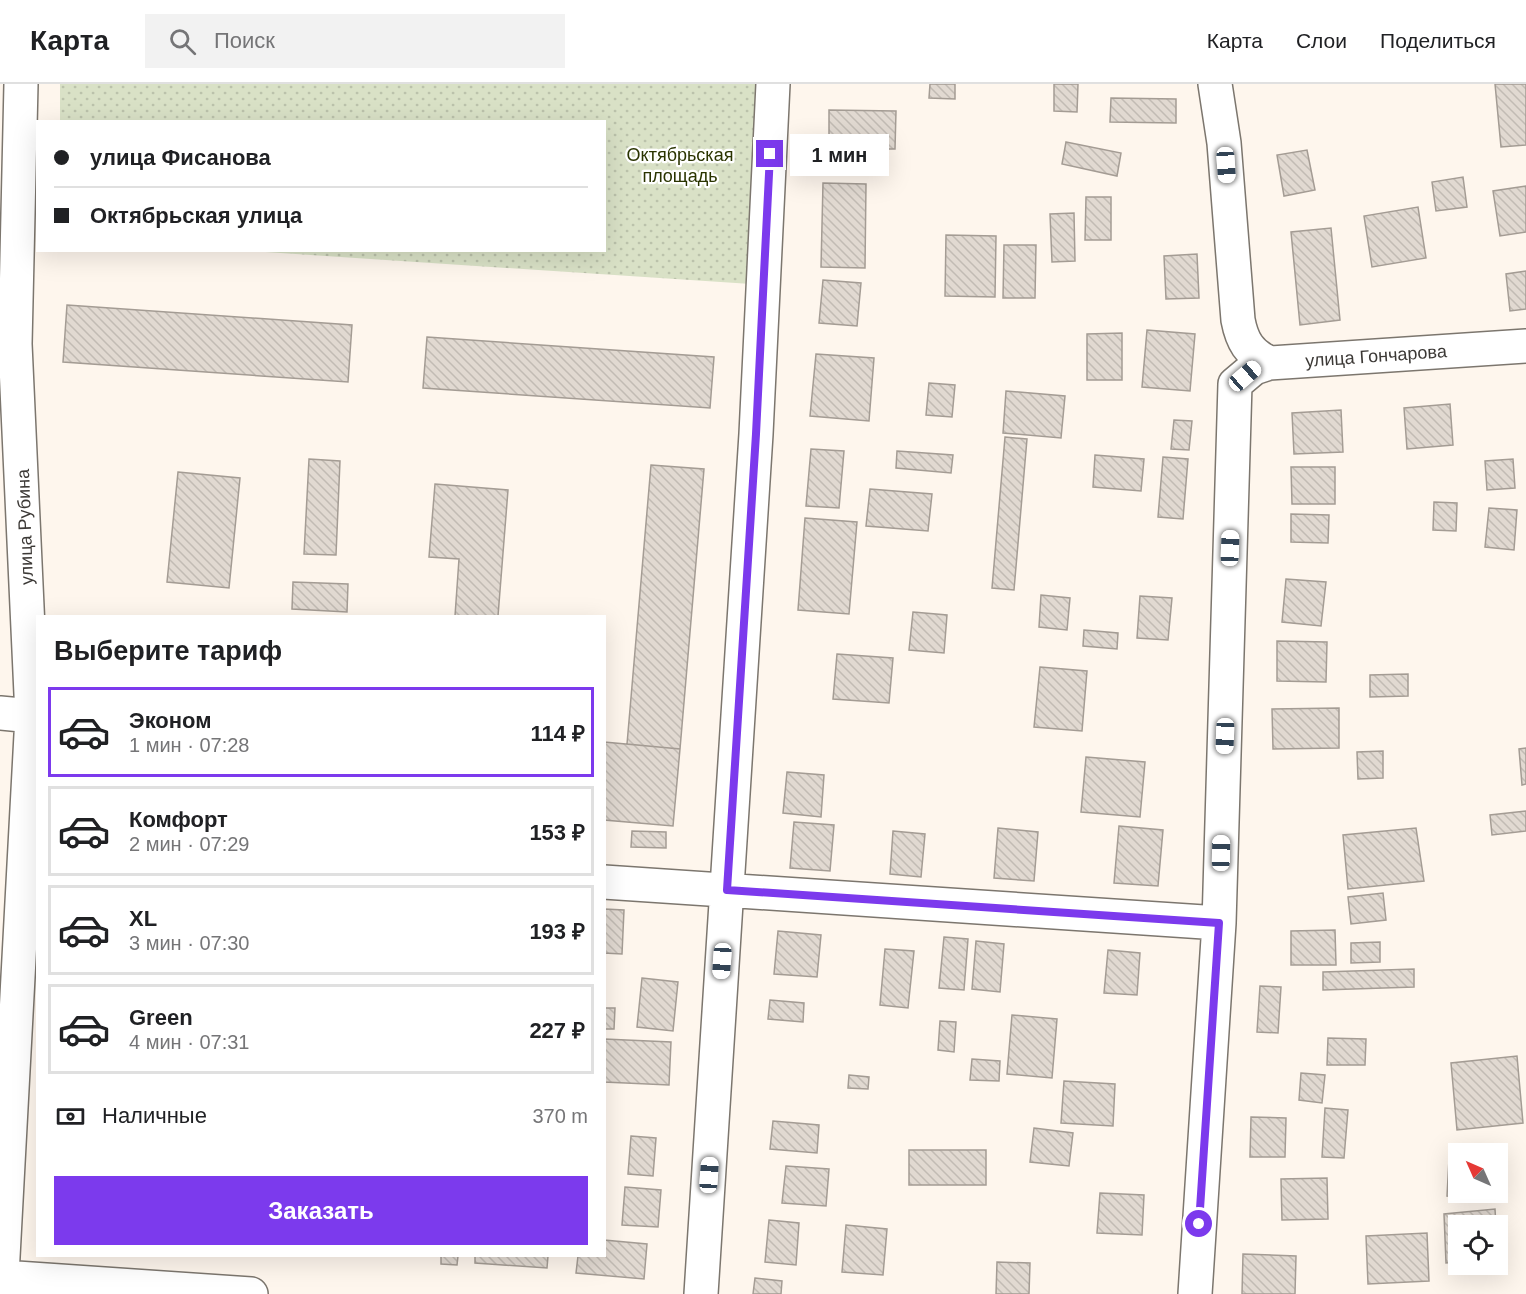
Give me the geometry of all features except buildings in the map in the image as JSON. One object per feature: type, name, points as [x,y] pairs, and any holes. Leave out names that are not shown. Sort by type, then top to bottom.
[{"type":"street","name":"улица Рубина","points":[[2,1286],[31,845],[32,716],[7,344],[21,84]]},
{"type":"street","points":[[701,1294],[756,434],[773,84]]},
{"type":"street","points":[[1195,1294],[1219,923],[1235,384],[1239,327],[1224,143],[1215,84]]},
{"type":"street","points":[[1239,327],[1246,346],[1255,356],[1269,363]]},
{"type":"street","name":"улица Гончарова","points":[[1269,363],[1526,346]]},
{"type":"street","points":[[1235,384],[1254,368],[1269,363]]},
{"type":"street","points":[[0,713],[32,716]]},
{"type":"street","points":[[606,882],[1219,923]]},
{"type":"street","points":[[2,1286],[251,1294]]},
{"type":"green space","name":"Октябрьская площадь","points":[[60,84],[759,84],[751,284],[265,252],[606,252],[606,120],[60,120]]},
{"type":"route","points":[[770,154],[756,434],[727,890],[1219,923],[1199,1224]]}]
